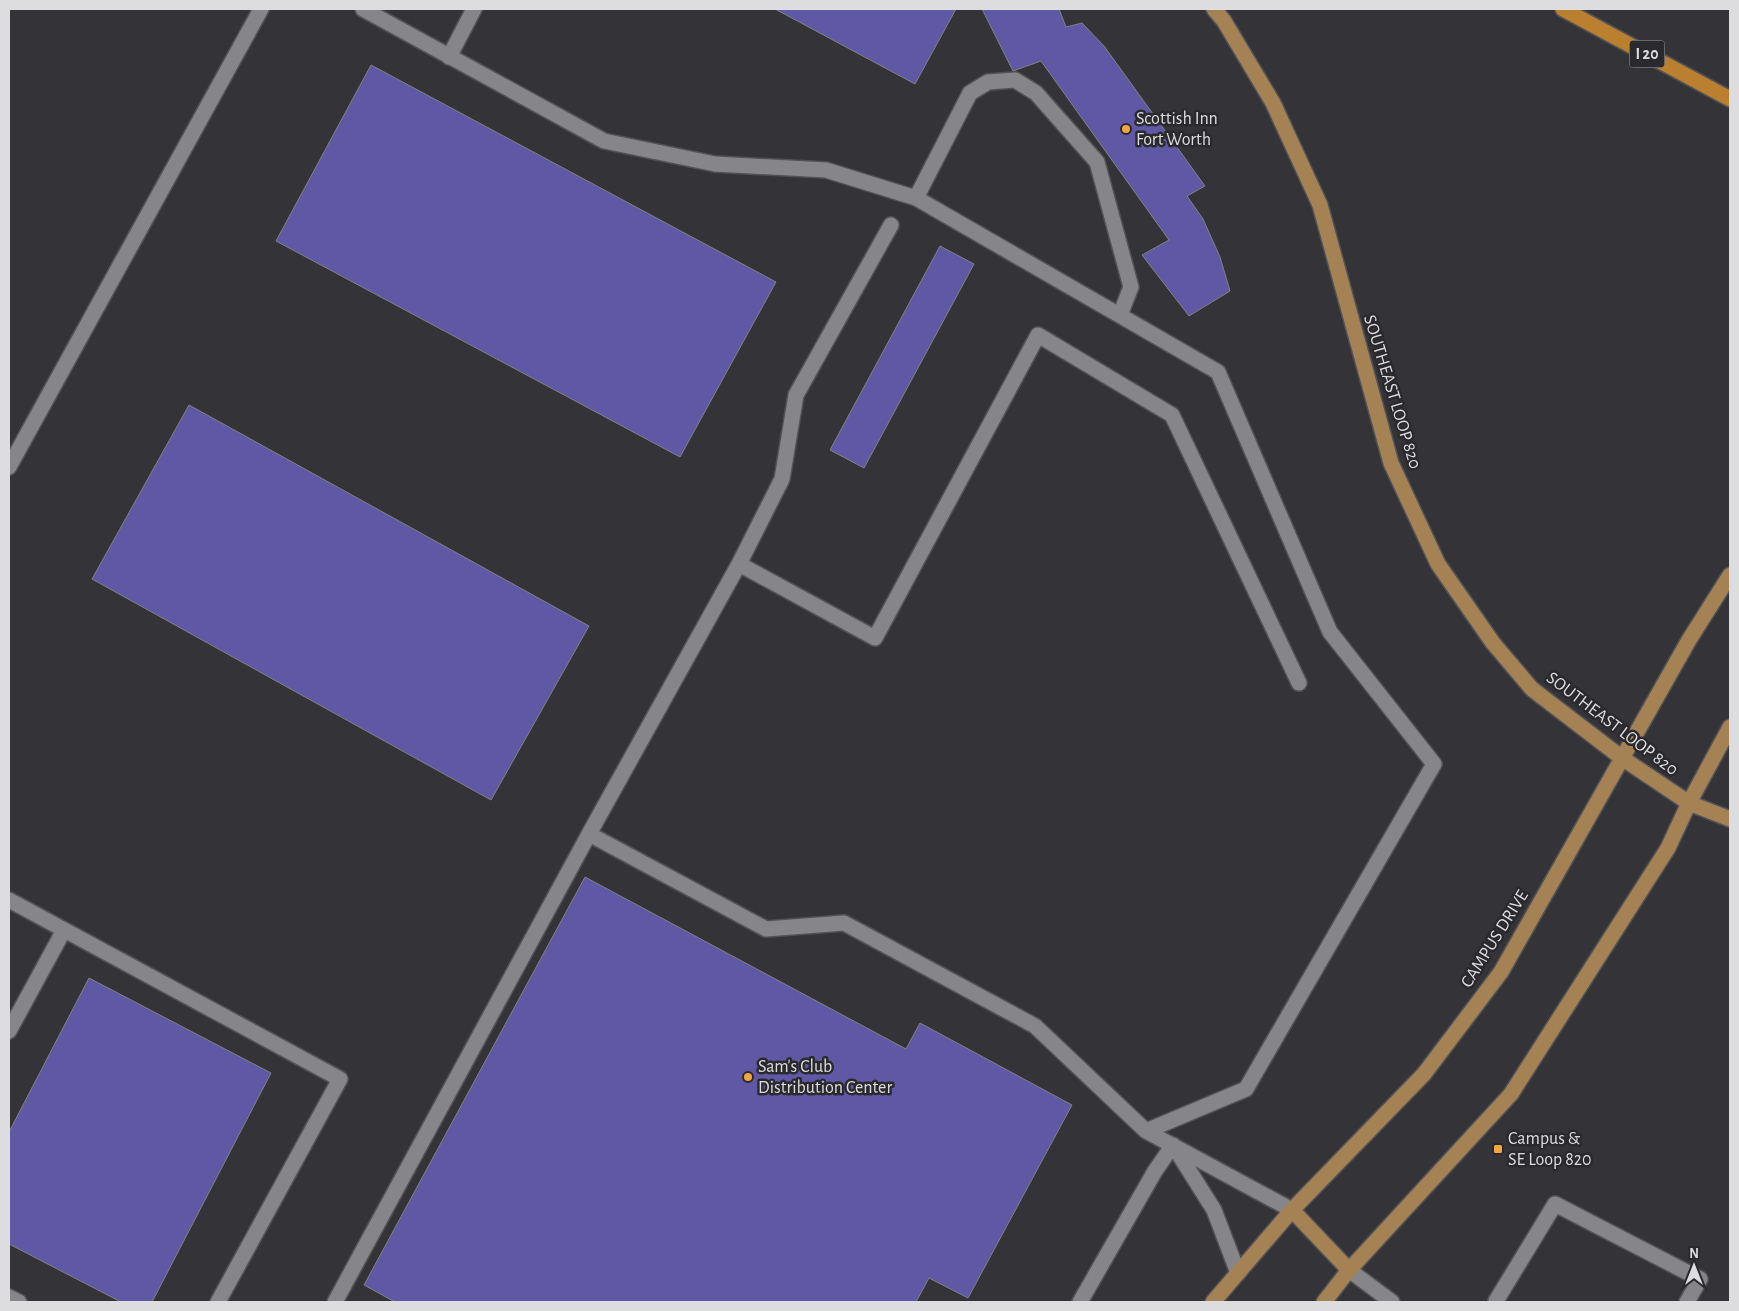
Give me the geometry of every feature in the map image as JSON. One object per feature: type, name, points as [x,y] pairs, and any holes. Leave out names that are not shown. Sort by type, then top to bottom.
[{"type":"highway","name":"I 20","points":[[1563,9],[1730,99]]},
{"type":"main road","name":"SOUTHEAST LOOP 820","points":[[1214,9],[1224,21],[1273,102],[1320,205],[1391,463],[1438,564],[1493,643],[1532,689],[1622,758],[1688,803],[1730,819]]},
{"type":"main road","name":"CAMPUS DRIVE","points":[[1213,1302],[1292,1210],[1424,1074],[1500,972],[1688,640],[1730,575]]},
{"type":"main road","points":[[1324,1302],[1349,1270],[1511,1094],[1668,848],[1688,803],[1730,726]]},
{"type":"main road","points":[[1292,1210],[1349,1270]]},
{"type":"lane","points":[[9,466],[262,9]]},
{"type":"lane","points":[[363,9],[604,142],[715,164],[826,170],[916,198],[1218,372],[1330,632],[1434,764],[1246,1089],[1146,1131]]},
{"type":"lane","points":[[449,57],[474,9]]},
{"type":"lane","points":[[916,198],[970,93],[988,82],[1015,80],[1036,93],[1097,162],[1131,287],[1120,316]]},
{"type":"lane","points":[[335,1302],[589,834],[739,564],[782,479],[796,395],[891,225]]},
{"type":"lane","points":[[739,564],[875,638],[1038,335],[1172,415],[1299,683]]},
{"type":"lane","points":[[589,834],[766,929],[844,923],[1035,1026],[1146,1131],[1292,1210]]},
{"type":"lane","points":[[9,900],[340,1079],[218,1302]]},
{"type":"lane","points":[[9,1031],[64,930]]},
{"type":"lane","points":[[1173,1145],[1214,1210],[1238,1273]]},
{"type":"lane","points":[[1080,1302],[1155,1171],[1173,1145]]},
{"type":"lane","points":[[1498,1302],[1496,1301],[1555,1204],[1700,1279],[1687,1302]]},
{"type":"lane","points":[[1349,1270],[1392,1302]]},
{"type":"lane","points":[[9,1297],[18,1302]]},
{"type":"building","points":[[775,9],[956,9],[915,84]]},
{"type":"building","name":"Scottish Inn Fort Worth","points":[[982,9],[1059,9],[1066,27],[1082,23],[1104,46],[1205,186],[1187,196],[1203,219],[1220,257],[1230,291],[1189,316],[1142,255],[1169,240],[1041,61],[1013,71]]},
{"type":"building","points":[[371,65],[776,282],[680,457],[276,241]]},
{"type":"building","points":[[940,246],[974,264],[864,468],[830,450]]},
{"type":"building","points":[[189,405],[589,626],[491,800],[92,579]]},
{"type":"building","name":"Sam's Club Distribution Center","points":[[585,877],[906,1049],[920,1023],[1072,1105],[968,1298],[929,1278],[916,1302],[395,1302],[364,1285]]},
{"type":"building","points":[[89,978],[271,1073],[152,1302],[121,1302],[9,1244],[9,1132]]},
{"type":"place","name":"Scottish Inn Fort Worth","points":[[1126,129]]},
{"type":"place","name":"Sam's Club Distribution Center","points":[[748,1077]]},
{"type":"place","name":"Campus & SE Loop 820","points":[[1498,1149]]}]
